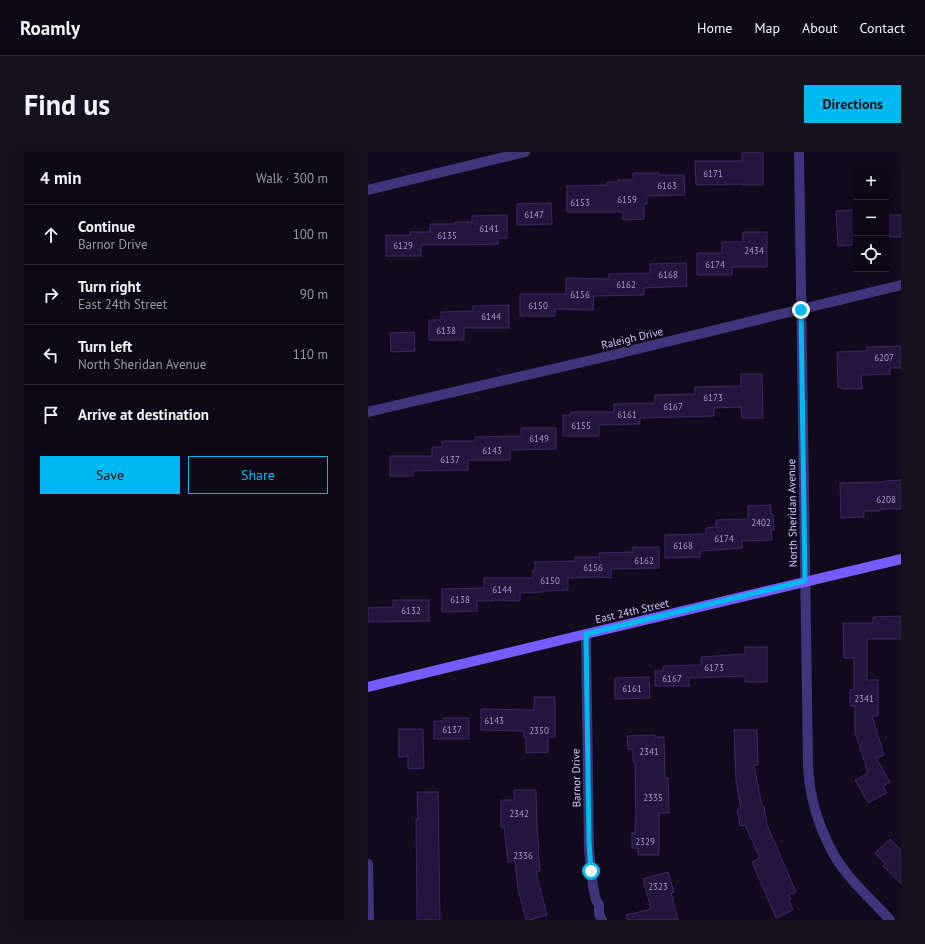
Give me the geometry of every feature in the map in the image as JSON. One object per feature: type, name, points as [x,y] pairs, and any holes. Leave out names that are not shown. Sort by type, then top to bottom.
[{"type":"street","points":[[368,190],[526,152]]},
{"type":"street","name":"North Sheridan Avenue","points":[[798,152],[808,764],[810,787],[815,811],[826,841],[838,861],[858,886],[890,920]]},
{"type":"street","name":"Raleigh Drive","points":[[368,412],[901,285]]},
{"type":"street","name":"East 24th Street","points":[[368,687],[901,559]]},
{"type":"street","name":"Barnor Drive","points":[[586,634],[589,850],[593,886],[596,900],[599,905],[598,914],[602,920]]},
{"type":"street","points":[[368,864],[369,920]]},
{"type":"building","points":[[742,152],[763,152],[763,185],[696,185],[695,161],[742,161]]},
{"type":"building","points":[[633,173],[684,175],[685,195],[647,196],[647,204],[644,204],[644,219],[623,220],[623,212],[567,212],[567,186],[607,185],[607,182],[633,180]]},
{"type":"building","points":[[551,203],[552,224],[517,225],[517,204]]},
{"type":"building","points":[[853,210],[853,245],[838,246],[836,211]]},
{"type":"building","points":[[507,215],[507,238],[498,238],[498,244],[421,245],[421,256],[386,256],[386,235],[410,235],[410,232],[430,232],[430,224],[472,222],[472,216]]},
{"type":"building","points":[[889,215],[901,215],[901,237],[889,237]]},
{"type":"building","points":[[743,232],[767,232],[767,267],[732,267],[732,275],[697,275],[697,253],[722,253],[722,242],[743,242]]},
{"type":"building","points":[[686,263],[687,286],[644,288],[644,295],[594,296],[593,310],[555,309],[555,316],[520,316],[520,294],[566,294],[566,278],[609,279],[609,274],[650,273],[650,264]]},
{"type":"building","points":[[509,305],[509,328],[464,328],[464,340],[429,340],[429,320],[441,320],[441,312],[473,311],[473,306]]},
{"type":"building","points":[[414,332],[415,351],[391,352],[390,333]]},
{"type":"building","points":[[901,346],[901,368],[890,368],[890,374],[861,375],[862,389],[842,389],[841,387],[838,387],[837,352],[867,351],[867,347]]},
{"type":"building","points":[[741,374],[762,374],[763,418],[742,418],[741,407],[714,408],[714,416],[640,418],[640,424],[599,425],[599,436],[563,436],[563,415],[571,415],[571,412],[614,412],[614,404],[655,403],[655,395],[695,394],[695,387],[741,386]]},
{"type":"building","points":[[521,428],[556,428],[556,449],[510,450],[510,460],[468,460],[468,470],[413,471],[413,476],[390,476],[390,456],[432,456],[432,447],[442,447],[442,441],[475,441],[475,437],[521,436]]},
{"type":"building","points":[[901,480],[901,509],[864,511],[864,517],[841,518],[840,483],[885,482]]},
{"type":"building","points":[[771,505],[774,530],[771,530],[772,540],[742,541],[742,548],[700,551],[700,557],[665,558],[665,535],[706,534],[706,528],[716,527],[716,520],[748,519],[748,506]]},
{"type":"building","points":[[633,547],[659,547],[659,568],[611,569],[611,578],[568,578],[568,590],[520,593],[520,601],[477,601],[477,611],[442,612],[442,589],[484,588],[484,578],[533,578],[535,562],[575,561],[575,557],[600,557],[599,553],[633,552]]},
{"type":"building","points":[[393,600],[429,600],[429,621],[368,622],[368,608],[393,607]]},
{"type":"building","points":[[901,616],[901,639],[867,639],[867,680],[878,680],[878,716],[872,716],[884,755],[876,758],[890,782],[883,786],[887,793],[868,803],[855,780],[868,773],[855,732],[855,706],[850,706],[850,690],[854,690],[854,658],[844,658],[843,623],[873,623],[873,617]]},
{"type":"building","points":[[745,647],[767,647],[767,682],[745,682],[745,676],[689,678],[689,686],[655,686],[655,671],[663,671],[663,666],[701,665],[701,657],[745,654]]},
{"type":"building","points":[[649,677],[650,698],[615,699],[615,678]]},
{"type":"building","points":[[534,697],[555,697],[555,737],[548,737],[548,752],[526,753],[526,738],[524,738],[524,731],[481,730],[481,709],[534,710]]},
{"type":"building","points":[[443,718],[469,718],[469,739],[434,739],[434,721],[443,721]]},
{"type":"building","points":[[399,729],[423,729],[424,768],[408,769],[408,756],[399,757]]},
{"type":"building","points":[[734,730],[757,730],[758,765],[754,765],[762,806],[764,806],[767,825],[796,892],[789,895],[791,899],[789,900],[793,910],[776,918],[752,862],[760,858],[745,825],[740,826],[737,809],[741,809],[736,781]]},
{"type":"building","points":[[655,735],[655,737],[664,737],[665,778],[668,778],[669,813],[659,813],[659,855],[638,855],[638,848],[632,848],[632,833],[635,833],[636,821],[635,762],[633,762],[633,749],[628,749],[627,736]]},
{"type":"building","points":[[514,790],[536,790],[540,871],[536,872],[547,915],[530,920],[526,920],[518,889],[515,861],[508,862],[504,827],[501,827],[501,800],[514,800]]},
{"type":"building","points":[[417,792],[438,792],[440,920],[417,920]]},
{"type":"building","points":[[890,839],[901,850],[901,884],[883,866],[885,864],[875,853]]},
{"type":"building","points":[[668,872],[674,892],[671,893],[678,920],[627,920],[626,915],[651,909],[643,879]]},
{"type":"route","points":[[591,871],[589,850],[586,634],[805,581],[801,310]]}]
